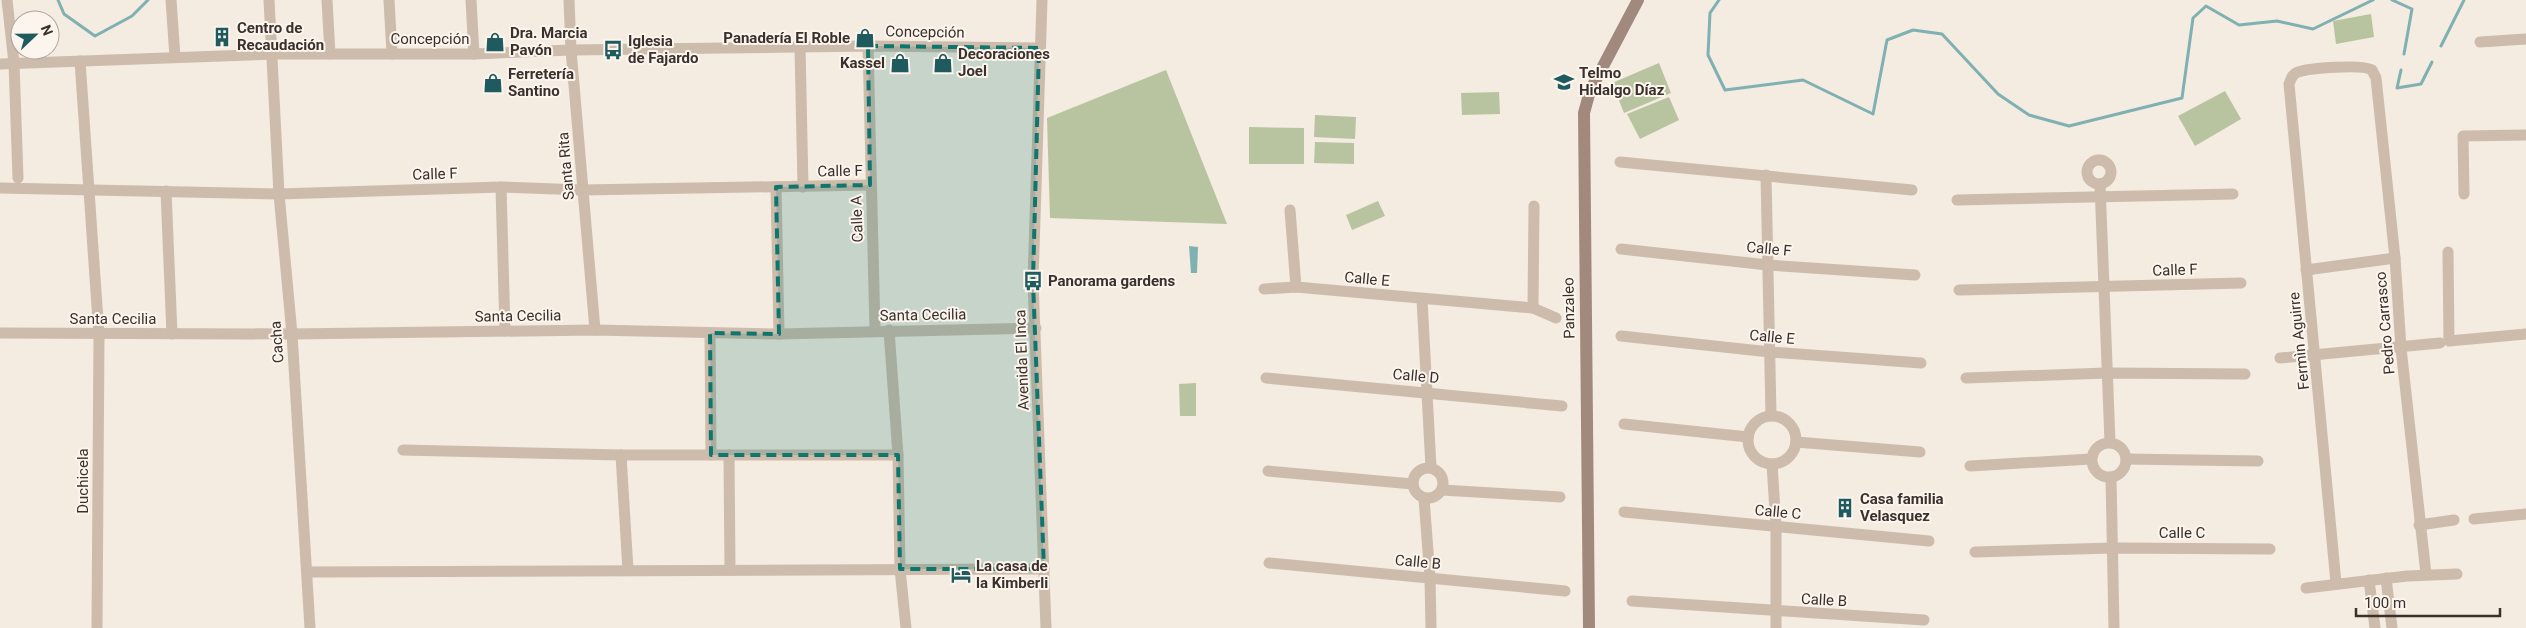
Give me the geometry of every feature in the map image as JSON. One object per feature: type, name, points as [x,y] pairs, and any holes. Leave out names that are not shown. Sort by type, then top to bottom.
[{"type":"street","points":[[7,0],[14,63],[18,178]]},
{"type":"street","points":[[171,0],[175,57]]},
{"type":"street","name":"Cacha","points":[[269,0],[274,54],[279,194],[292,334],[310,628]]},
{"type":"street","points":[[327,0],[330,54]]},
{"type":"street","points":[[389,0],[392,54]]},
{"type":"street","points":[[472,0],[474,54]]},
{"type":"street","name":"Santa Rita","points":[[569,0],[571,50],[595,330]]},
{"type":"street","name":"Avenida El Inca","points":[[1042,0],[1033,281],[1046,628]]},
{"type":"street","name":"Panzaleo","points":[[1589,628],[1584,113],[1590,91],[1638,0]]},
{"type":"street","points":[[2480,42],[2526,39]]},
{"type":"street","name":"Concepción","points":[[0,64],[274,54],[474,54],[571,50],[868,46],[1039,48]]},
{"type":"street","name":"Calle A","points":[[868,46],[870,186],[876,330]]},
{"type":"street","points":[[800,47],[802,186]]},
{"type":"street","name":"Duchicela","points":[[80,61],[99,334],[97,628]]},
{"type":"street","name":"Fermìn Aguirre","points":[[2336,583],[2289,84],[2292,76],[2298,72],[2361,66],[2372,70]]},
{"type":"street","name":"Pedro Carrasco","points":[[2372,70],[2378,88],[2401,348],[2419,525],[2426,574]]},
{"type":"street","points":[[2464,194],[2461,138],[2466,135],[2526,135]]},
{"type":"street","points":[[1620,162],[1912,190]]},
{"type":"street","points":[[1766,175],[1771,416]]},
{"type":"street","name":"Calle F","points":[[0,188],[279,194],[501,187],[583,190],[870,186]]},
{"type":"street","points":[[501,187],[505,331]]},
{"type":"street","points":[[776,187],[778,334]]},
{"type":"street","points":[[1957,200],[2100,190],[2233,194]]},
{"type":"street","points":[[2100,190],[2110,442]]},
{"type":"street","points":[[166,191],[172,334]]},
{"type":"street","points":[[1533,308],[1534,206]]},
{"type":"street","points":[[1290,210],[1296,287]]},
{"type":"street","name":"Calle F","points":[[1621,249],[1768,265],[1914,275]]},
{"type":"street","points":[[2445,343],[2448,334],[2448,252]]},
{"type":"street","points":[[2306,270],[2394,258]]},
{"type":"street","name":"Calle F","points":[[1959,290],[2241,283]]},
{"type":"street","name":"Calle E","points":[[1264,289],[1296,287],[1533,308],[1556,318]]},
{"type":"street","points":[[1422,299],[1431,468]]},
{"type":"street","name":"Santa Cecilia","points":[[0,333],[292,334],[595,330],[778,334],[876,330],[1036,328]]},
{"type":"street","points":[[889,330],[898,455],[900,569],[906,628]]},
{"type":"street","points":[[710,333],[712,455]]},
{"type":"street","points":[[2280,358],[2401,348],[2526,334]]},
{"type":"street","name":"Calle E","points":[[1620,336],[1770,352],[1921,363]]},
{"type":"street","points":[[1966,378],[2106,373],[2245,374]]},
{"type":"street","name":"Calle D","points":[[1266,378],[1562,406]]},
{"type":"street","points":[[1771,416],[1782,418],[1788,422],[1793,428],[1796,442],[1791,455],[1779,463],[1772,464],[1766,463],[1754,456],[1748,437],[1757,422],[1771,416]]},
{"type":"street","points":[[1624,424],[1748,437]]},
{"type":"street","points":[[1796,442],[1920,452]]},
{"type":"street","points":[[2110,442],[2119,446],[2126,459],[2120,473],[2110,477],[2097,472],[2091,459],[2095,448],[2110,442]]},
{"type":"street","points":[[403,450],[621,455],[898,455]]},
{"type":"street","points":[[621,455],[628,570]]},
{"type":"street","points":[[729,455],[730,570]]},
{"type":"street","points":[[1970,466],[2091,459]]},
{"type":"street","points":[[2126,459],[2258,461]]},
{"type":"street","points":[[1772,464],[1776,527],[1776,628]]},
{"type":"street","points":[[1431,468],[1442,476],[1442,490],[1436,496],[1424,498],[1416,493],[1413,484],[1418,472],[1431,468]]},
{"type":"street","points":[[1268,471],[1413,484]]},
{"type":"street","points":[[2110,477],[2114,628]]},
{"type":"street","points":[[1442,490],[1560,497]]},
{"type":"street","points":[[1424,498],[1430,578],[1431,628]]},
{"type":"street","name":"Calle C","points":[[1624,512],[1929,541]]},
{"type":"street","points":[[2474,519],[2526,514]]},
{"type":"street","points":[[2419,525],[2454,520]]},
{"type":"street","name":"Calle C","points":[[1975,552],[2112,548],[2270,549]]},
{"type":"street","name":"Calle B","points":[[1269,563],[1565,591]]},
{"type":"street","points":[[307,572],[1044,569]]},
{"type":"street","points":[[2306,588],[2426,574],[2457,574]]},
{"type":"street","points":[[2386,578],[2392,628]]},
{"type":"street","points":[[2369,580],[2375,628]]},
{"type":"street","name":"Calle B","points":[[1632,601],[1775,612],[1924,620]]},
{"type":"highlighted area","points":[[868,46],[1039,48],[1033,281],[1044,569],[900,569],[898,455],[711,455],[710,333],[779,334],[776,187],[870,185]]},
{"type":"green space","points":[[2371,14],[2374,37],[2336,44],[2333,21]]},
{"type":"green space","points":[[1659,63],[1671,93],[1624,113],[1612,83]]},
{"type":"green space","points":[[1166,70],[1227,224],[1050,218],[1047,118]]},
{"type":"green space","points":[[2225,91],[2241,119],[2195,146],[2178,116]]},
{"type":"green space","points":[[1499,92],[1500,114],[1462,115],[1461,93]]},
{"type":"green space","points":[[1669,97],[1679,120],[1640,139],[1627,114]]},
{"type":"green space","points":[[1315,115],[1356,117],[1355,139],[1314,137]]},
{"type":"green space","points":[[1249,127],[1304,128],[1304,164],[1249,164]]},
{"type":"green space","points":[[1315,142],[1354,143],[1354,164],[1314,163]]},
{"type":"green space","points":[[1378,201],[1385,216],[1352,230],[1346,215]]},
{"type":"green space","points":[[1196,383],[1196,416],[1180,416],[1179,384]]},
{"type":"water","points":[[1189,246],[1198,247],[1197,273],[1191,273]]},
{"type":"waterway","points":[[58,0],[64,14],[95,36],[132,16],[148,0]]},
{"type":"waterway","points":[[1719,0],[1710,13],[1708,55],[1725,90],[1803,80],[1873,114],[1887,40],[1913,30],[1942,34],[1998,94],[2029,115],[2069,126],[2182,98],[2193,18],[2206,6],[2239,25],[2277,21],[2313,29],[2373,0]]},
{"type":"waterway","points":[[2392,0],[2412,9],[2404,54]]},
{"type":"waterway","points":[[2441,46],[2464,0]]},
{"type":"waterway","points":[[2401,70],[2397,88],[2421,84],[2432,62]]},
{"type":"place","name":"Centro de Recaudación","points":[[222,37]]},
{"type":"place","name":"Panadería El Roble","points":[[865,38]]},
{"type":"place","name":"Dra. Marcia Pavón","points":[[495,42]]},
{"type":"place","name":"Iglesia de Fajardo","points":[[613,50]]},
{"type":"place","name":"Kassel","points":[[900,63]]},
{"type":"place","name":"Decoraciones Joel","points":[[943,63]]},
{"type":"place","name":"Telmo Hidalgo Díaz","points":[[1564,82]]},
{"type":"place","name":"Ferretería Santino","points":[[493,83]]},
{"type":"place","name":"Panorama gardens","points":[[1033,281]]},
{"type":"place","name":"Casa familia Velasquez","points":[[1845,508]]},
{"type":"place","name":"La casa de la Kimberli","points":[[961,575]]}]
